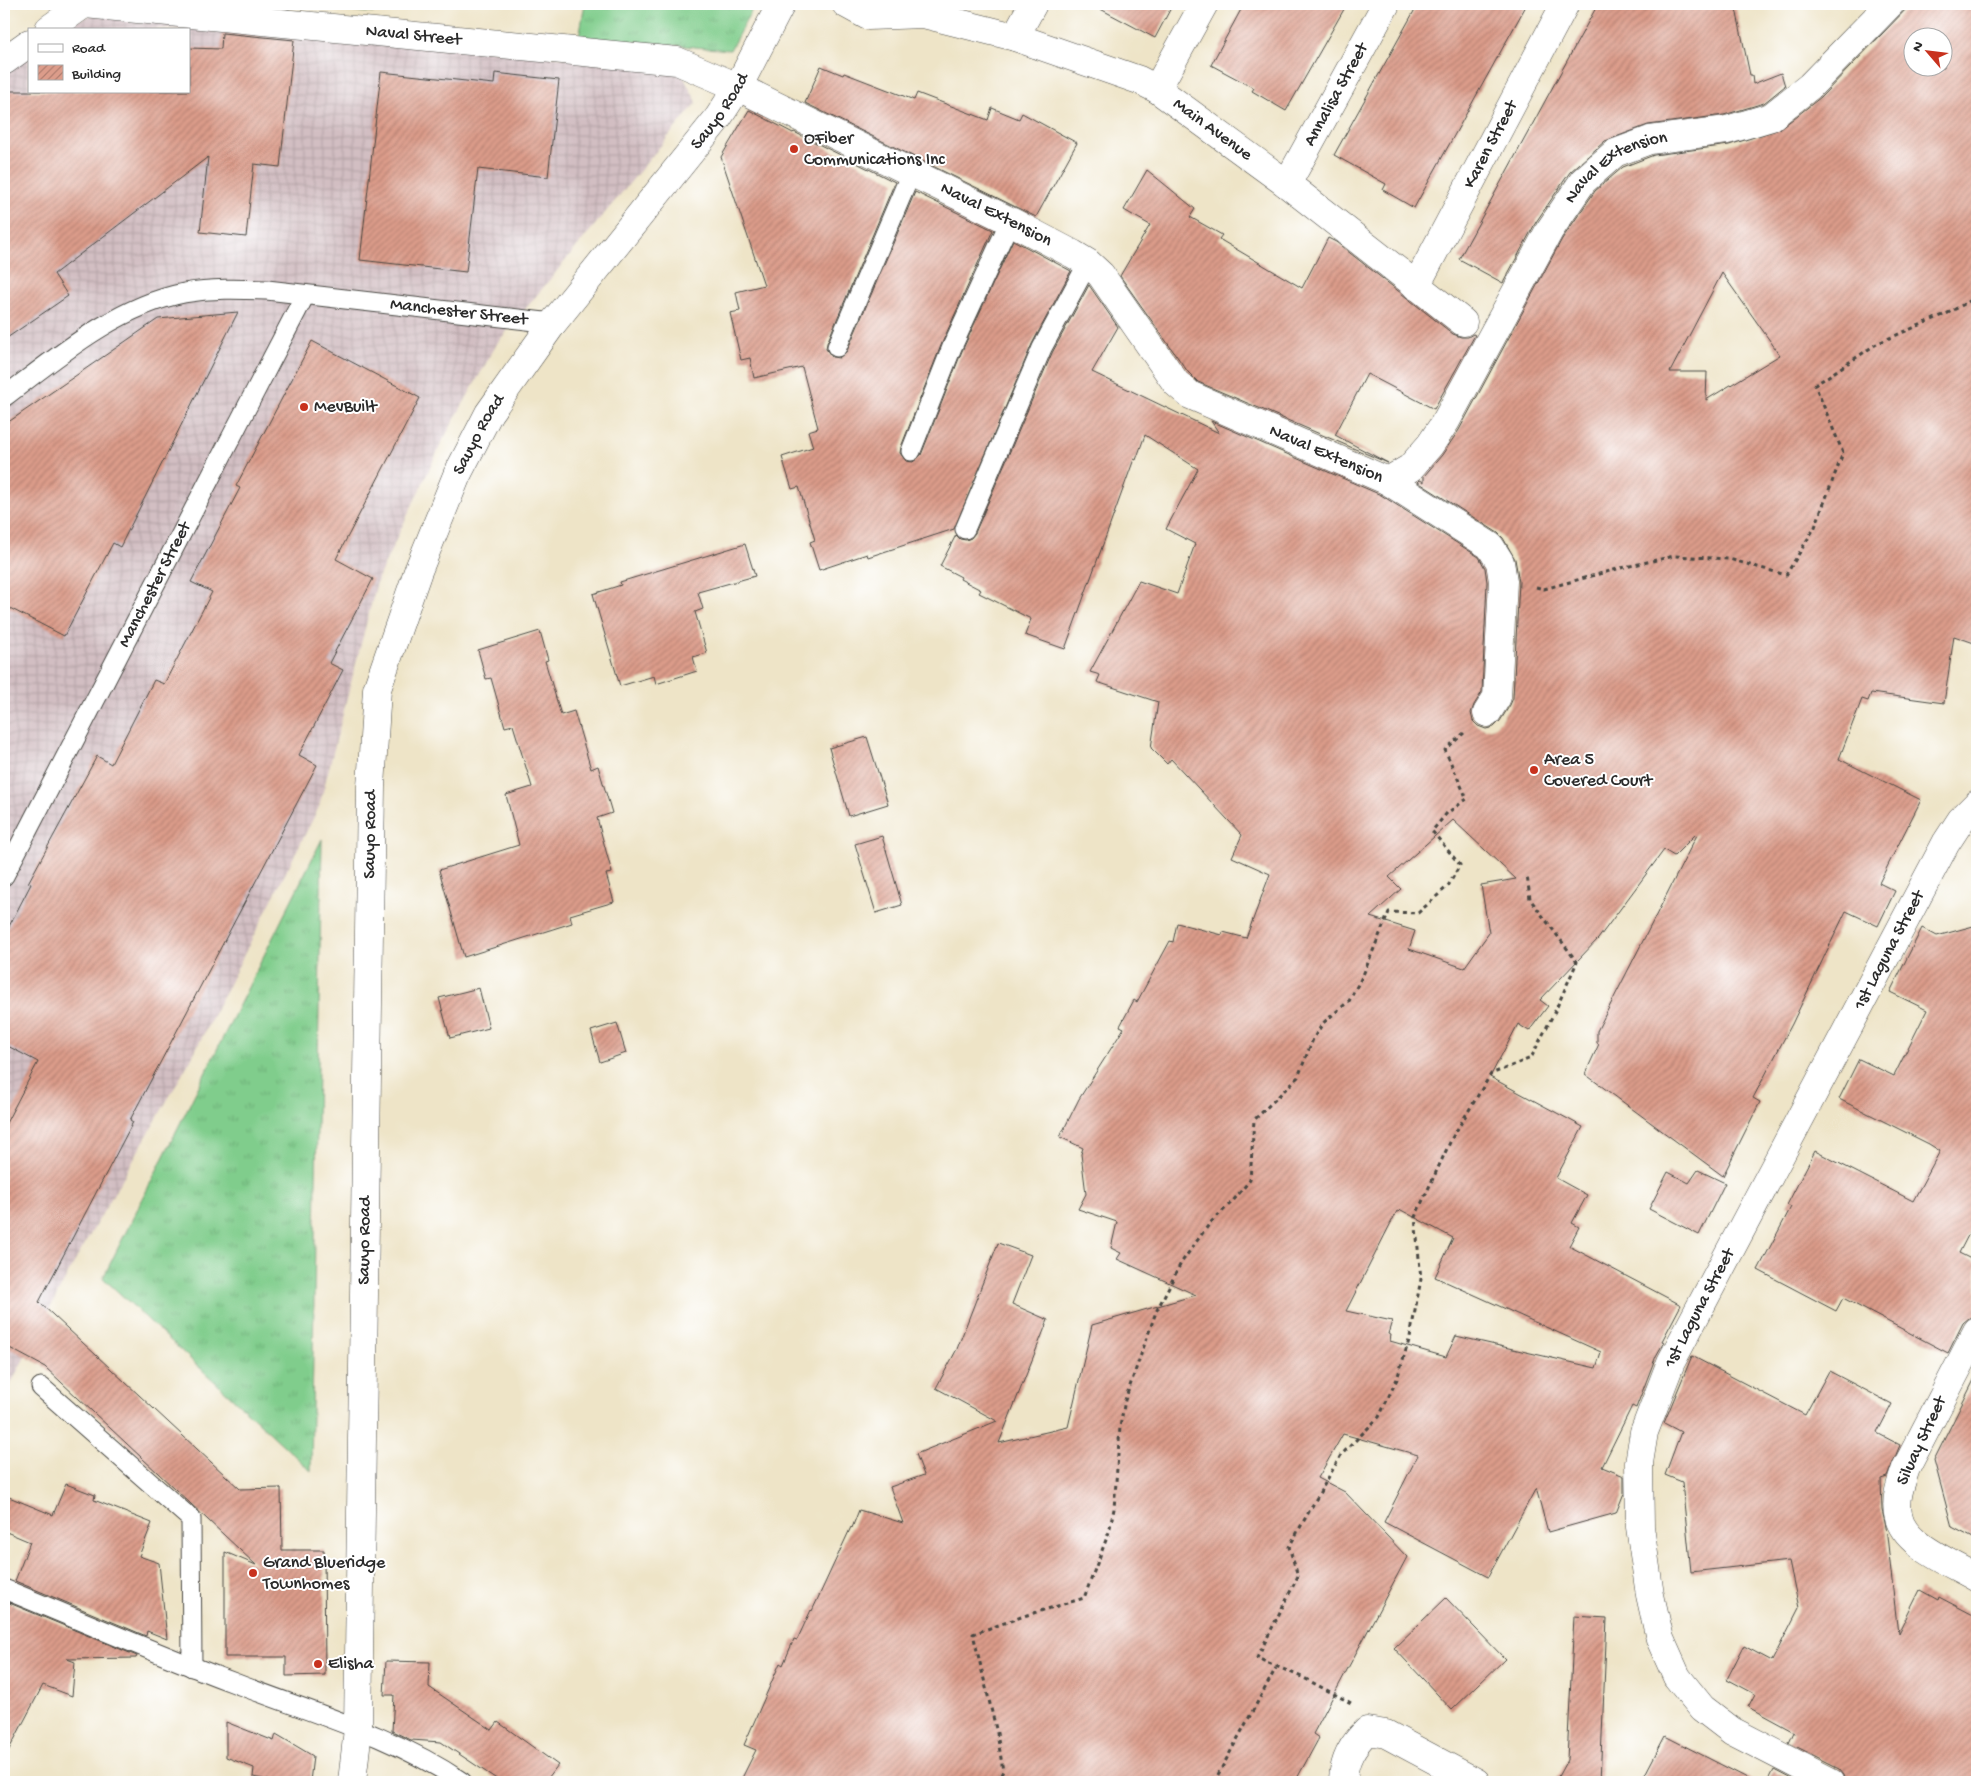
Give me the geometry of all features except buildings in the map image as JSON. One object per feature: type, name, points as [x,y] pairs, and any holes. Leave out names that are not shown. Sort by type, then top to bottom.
[{"type":"street","name":"Naval Street","points":[[50,28],[84,4],[676,61],[738,87]]},
{"type":"street","name":"Sauyo Road","points":[[352,1782],[358,1729],[371,786],[377,689],[418,571],[456,475],[489,413],[553,322],[718,118],[738,87],[781,4]]},
{"type":"street","name":"Main Avenue","points":[[846,4],[868,16],[919,9],[1015,37],[1118,71],[1156,89],[1287,184],[1462,322]]},
{"type":"street","points":[[1015,37],[1033,4]]},
{"type":"street","points":[[1156,89],[1204,4]]},
{"type":"street","name":"Annalisa Street","points":[[1287,184],[1386,4]]},
{"type":"street","name":"Karen Street","points":[[1416,286],[1565,4]]},
{"type":"street","name":"Naval Extension","points":[[738,87],[1010,221],[1088,263],[1101,275],[1176,384],[1190,395],[1388,481],[1410,468],[1430,445],[1446,421],[1550,231],[1583,181],[1615,153],[1650,140],[1727,130],[1771,116],[1810,86],[1890,4]]},
{"type":"street","points":[[4,62],[28,44]]},
{"type":"street","points":[[1388,481],[1490,546],[1500,562],[1503,581],[1497,697],[1487,713]]},
{"type":"street","name":"1st Laguna Street","points":[[1831,1782],[1732,1731],[1702,1708],[1677,1677],[1660,1639],[1650,1595],[1640,1527],[1639,1463],[1644,1432],[1671,1362],[1946,843],[1961,820],[1977,804]]},
{"type":"street","name":"Siluay Street","points":[[1977,1330],[1906,1468],[1898,1492],[1898,1514],[1905,1533],[1917,1544],[1977,1578]]},
{"type":"street","points":[[1346,1782],[1343,1779],[1344,1766],[1358,1740],[1367,1731],[1386,1734],[1476,1782]]},
{"type":"lane","points":[[837,347],[911,173]]},
{"type":"lane","points":[[911,451],[952,347],[1010,221]]},
{"type":"lane","points":[[965,529],[1042,348],[1088,263]]},
{"type":"lane","name":"Manchester Street","points":[[4,396],[68,348],[106,324],[145,306],[183,294],[224,289],[268,290],[553,322]]},
{"type":"lane","name":"Manchester Street","points":[[4,876],[305,295]]},
{"type":"lane","points":[[41,1387],[191,1519],[192,1667]]},
{"type":"lane","points":[[4,1589],[192,1667],[358,1729],[414,1754],[462,1782]]},
{"type":"path","points":[[1503,581],[1544,589],[1674,556],[1729,559],[1786,575],[1815,527],[1843,453],[1815,385],[1878,343],[1948,313],[1977,297]]},
{"type":"path","points":[[998,1782],[1002,1772],[997,1733],[973,1634],[1084,1598],[1109,1532],[1114,1509],[1120,1427],[1125,1400],[1156,1312],[1187,1255],[1210,1223],[1233,1201],[1250,1180],[1254,1120],[1298,1077],[1313,1039],[1323,1023],[1349,1001],[1363,975],[1389,912],[1418,913],[1448,886],[1460,865],[1432,831],[1447,813],[1467,798],[1445,750],[1487,713]]},
{"type":"path","points":[[1345,1699],[1295,1674],[1276,1668],[1257,1658],[1298,1576],[1289,1547],[1341,1455],[1380,1417],[1397,1379],[1410,1337],[1421,1278],[1415,1217],[1452,1138],[1491,1074],[1531,1058],[1556,1009],[1576,962],[1530,900],[1527,875]]},
{"type":"path","points":[[1214,1782],[1276,1668]]},
{"type":"shaded area","points":[[103,11],[679,69],[697,102],[498,342],[443,440],[378,578],[319,807],[191,1059],[70,1270],[4,1397],[4,73],[28,56],[28,92],[190,92],[190,28],[66,28],[75,21]]},
{"type":"green space","points":[[283,4],[374,4],[373,13]]},
{"type":"green space","points":[[585,4],[755,4],[730,50],[579,37]]},
{"type":"green space","points":[[322,839],[311,1471],[103,1278]]},
{"type":"place","name":"OFiber Communications Inc","points":[[794,149]]},
{"type":"place","name":"MevBuilt","points":[[304,407]]},
{"type":"place","name":"Area 5 Covered Court","points":[[1534,770]]},
{"type":"place","name":"Grand Blueridge Townhomes","points":[[253,1573]]},
{"type":"place","name":"Elisha","points":[[318,1664]]}]
